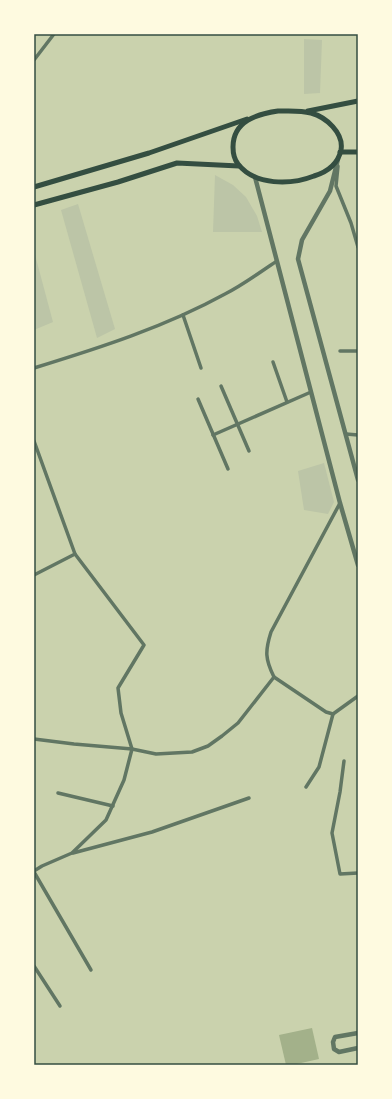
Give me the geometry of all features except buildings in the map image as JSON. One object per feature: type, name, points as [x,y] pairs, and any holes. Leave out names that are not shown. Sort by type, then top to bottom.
[{"type":"main road","points":[[303,112],[358,101]]},
{"type":"main road","points":[[34,187],[149,153],[262,113],[278,111],[311,113],[324,119],[335,129],[341,138],[338,159],[332,167],[320,174],[306,179],[289,182],[263,180],[239,166],[233,153],[236,132],[241,125],[250,118]]},
{"type":"main road","points":[[340,152],[357,151]]},
{"type":"main road","points":[[34,204],[118,182],[177,164],[239,166]]},
{"type":"street","points":[[34,60],[54,34]]},
{"type":"street","points":[[338,159],[336,186],[351,223],[358,247]]},
{"type":"street","points":[[338,159],[330,191],[302,240],[298,258],[358,480]]},
{"type":"street","points":[[255,176],[340,503],[358,565]]},
{"type":"street","points":[[34,368],[84,353],[183,315],[226,294],[277,261]]},
{"type":"street","points":[[183,315],[201,368]]},
{"type":"street","points":[[340,351],[358,351]]},
{"type":"street","points":[[273,362],[288,402]]},
{"type":"street","points":[[221,386],[249,451]]},
{"type":"street","points":[[213,435],[311,392]]},
{"type":"street","points":[[198,399],[228,469]]},
{"type":"street","points":[[346,434],[358,435]]},
{"type":"street","points":[[34,441],[75,554],[144,645],[118,688],[121,713],[132,749],[124,780],[106,820],[72,853]]},
{"type":"street","points":[[333,714],[326,712],[274,677],[267,663],[268,644],[271,632],[340,503]]},
{"type":"street","points":[[34,575],[75,554]]},
{"type":"street","points":[[34,738],[74,744],[132,749],[156,754],[192,752],[208,746],[238,723],[274,677]]},
{"type":"street","points":[[306,787],[319,767],[333,714],[358,696]]},
{"type":"street","points":[[344,761],[332,833],[340,874],[358,874]]},
{"type":"street","points":[[58,793],[113,806]]},
{"type":"street","points":[[91,970],[34,872],[42,866],[72,853],[152,832],[249,798]]},
{"type":"street","points":[[34,966],[60,1006]]},
{"type":"street","points":[[358,1033],[335,1038],[333,1042],[334,1049],[339,1052],[358,1048]]},
{"type":"shaded area","points":[[34,34],[358,34],[358,1065],[34,1065]]},
{"type":"shaded area","points":[[312,1028],[319,1059],[286,1065],[279,1035]]}]
